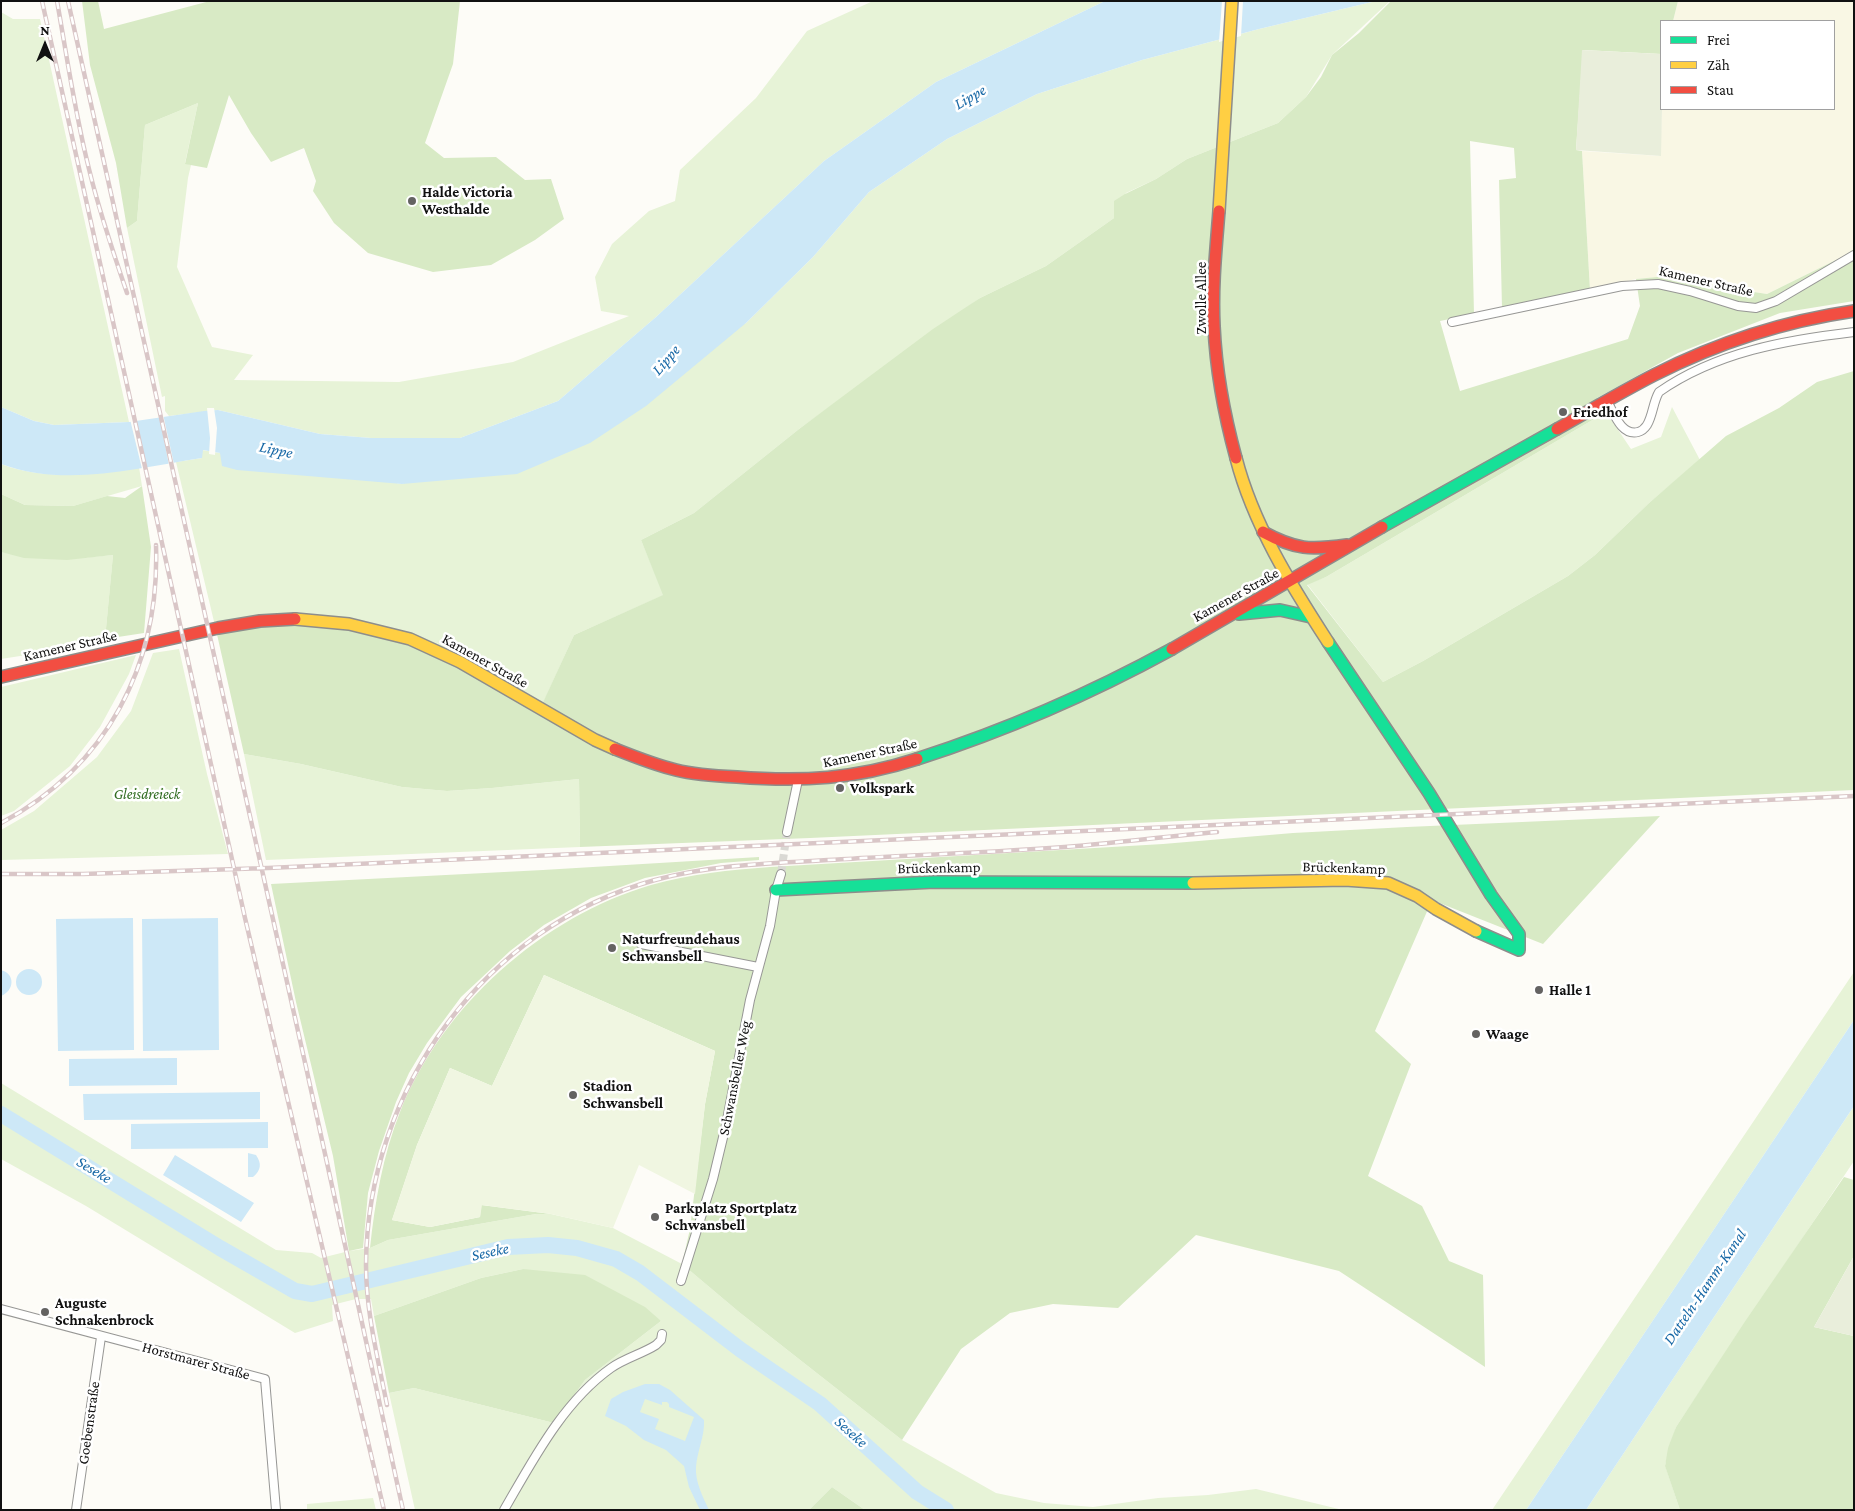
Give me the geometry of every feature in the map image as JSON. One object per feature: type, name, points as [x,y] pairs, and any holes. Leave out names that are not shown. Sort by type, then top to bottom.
[{"type":"main road","name":"Zwolle Allee","points":[[1232,1],[1214,287],[1217,366],[1224,413],[1233,452],[1263,532],[1290,582]]},
{"type":"main road","name":"Kamener Straße","points":[[1,677],[218,628],[260,621],[287,619],[349,624],[403,637],[436,650],[595,740],[668,768],[708,775],[798,780],[839,777],[884,768],[933,754],[982,737],[1081,695],[1230,616],[1607,401],[1682,362],[1745,337],[1790,322],[1854,311]]},
{"type":"main road","points":[[1263,532],[1281,542],[1298,548],[1319,549],[1355,544]]},
{"type":"main road","name":"Brückenkamp","points":[[776,890],[934,882],[1136,884],[1345,880],[1388,883],[1417,896],[1472,929],[1519,950],[1520,934],[1491,895],[1428,793],[1311,617],[1290,582]]},
{"type":"main road","points":[[1230,616],[1267,610],[1280,610],[1311,617]]},
{"type":"street","name":"Kamener Straße","points":[[1452,322],[1622,286],[1643,284],[1658,284],[1682,289],[1738,306],[1756,308],[1776,301],[1854,255]]},
{"type":"street","points":[[1607,401],[1621,426],[1627,431],[1635,432],[1642,430],[1647,425],[1659,392],[1705,367],[1767,346],[1854,332]]},
{"type":"street","points":[[787,832],[798,780]]},
{"type":"street","name":"Schwansbeller Weg","points":[[681,1280],[714,1179],[758,968],[770,926],[776,890],[781,874]]},
{"type":"street","points":[[641,944],[758,968]]},
{"type":"street","name":"Horstmarer Straße","points":[[1,1309],[265,1379],[276,1510]]},
{"type":"street","points":[[504,1510],[551,1432],[578,1398],[612,1367],[656,1345],[661,1340],[662,1334]]},
{"type":"street","name":"Goebenstraße","points":[[76,1510],[101,1337]]},
{"type":"shaded area","points":[[1678,1],[1854,1],[1854,249],[1844,256],[1767,294],[1657,277],[1636,279],[1590,290],[1582,151],[1660,156],[1662,110],[1835,110],[1835,20],[1673,20]]},
{"type":"green space","points":[[82,1],[98,1],[104,29],[210,1],[460,1],[453,64],[425,143],[444,158],[496,157],[525,180],[551,179],[564,219],[535,240],[491,265],[433,272],[368,253],[334,223],[313,191],[316,181],[304,148],[271,162],[251,133],[229,95],[207,168],[185,164],[198,103],[145,125],[137,221],[127,228],[116,163],[90,65]]},
{"type":"green space","points":[[873,1],[1105,1],[936,82],[824,161],[656,317],[558,401],[460,438],[371,438],[320,434],[218,410],[169,416],[165,411],[165,396],[162,397],[127,228],[137,221],[145,125],[198,103],[185,163],[191,165],[177,267],[212,347],[253,355],[234,380],[399,382],[513,362],[629,316],[601,311],[595,277],[612,244],[649,211],[675,201],[680,170],[756,98],[807,31]]},
{"type":"green space","points":[[1376,1],[1390,1],[1332,55],[1306,97],[1278,123],[1187,159],[1156,179],[1126,193],[1114,218],[1046,266],[980,298],[799,429],[694,513],[641,540],[664,595],[574,635],[539,712],[216,630],[176,462],[202,458],[202,450],[402,484],[746,323],[813,257],[869,192],[947,139],[1037,94],[1142,60]]},
{"type":"green space","points":[[1391,1],[1678,1],[1673,20],[1660,20],[1660,54],[1583,50],[1576,150],[1582,151],[1590,290],[1502,308],[1499,180],[1516,178],[1514,148],[1470,141],[1474,314],[1440,321],[1460,391],[1628,339],[1640,306],[1636,279],[1657,277],[1767,294],[1844,256],[1854,249],[1854,301],[1780,313],[1678,353],[1597,398],[1606,412],[1326,577],[1307,585],[1383,682],[1423,661],[1568,576],[1595,555],[1649,503],[1726,436],[1779,408],[1817,382],[1854,371],[1854,790],[580,847],[579,779],[447,791],[402,787],[301,764],[244,754],[216,630],[286,624],[348,629],[409,644],[453,663],[539,711],[574,635],[663,595],[641,540],[694,513],[799,429],[933,329],[980,298],[1046,266],[1114,218],[1114,201],[1156,179],[1187,159],[1278,123],[1306,97],[1321,77],[1332,55],[1359,33]]},
{"type":"green space","points":[[1,12],[13,19],[40,19],[129,422],[54,425],[34,421],[1,407]]},
{"type":"green space","points":[[1582,50],[1660,54],[1661,156],[1576,150]]},
{"type":"green space","points":[[1672,407],[1700,460],[1649,503],[1595,555],[1568,576],[1423,661],[1383,682],[1307,584],[1326,577],[1606,412],[1631,449],[1661,437]]},
{"type":"green space","points":[[1,464],[35,473],[52,474],[87,474],[139,467],[142,486],[73,506],[25,505],[1,494]]},
{"type":"green space","points":[[142,486],[151,547],[144,633],[105,639],[113,555],[67,560],[24,558],[1,552],[1,494],[25,505],[73,506],[107,496],[125,498]]},
{"type":"green space","points":[[1,552],[29,557],[57,558],[113,555],[105,639],[52,651],[1,659]]},
{"type":"green space","name":"Gleisdreieck","points":[[179,649],[207,774],[228,854],[1,860],[1,830],[34,811],[97,757],[131,711],[153,653]]},
{"type":"green space","points":[[136,655],[129,674],[100,727],[70,766],[14,811],[1,816],[1,687]]},
{"type":"green space","points":[[244,754],[301,764],[402,787],[447,791],[579,779],[580,847],[266,860]]},
{"type":"green space","points":[[1660,816],[1543,944],[1432,900],[1375,1031],[1411,1064],[1368,1176],[1422,1206],[1449,1261],[1483,1275],[1485,1367],[1339,1271],[1196,1235],[1118,1308],[1053,1304],[1010,1313],[961,1349],[902,1440],[739,1312],[682,1264],[690,1229],[705,1104],[715,1051],[544,975],[492,1086],[450,1068],[417,1145],[392,1220],[430,1227],[480,1217],[481,1205],[551,1214],[536,1214],[388,1240],[370,1248],[380,1178],[394,1128],[418,1073],[442,1036],[469,1002],[500,971],[535,943],[572,919],[611,900],[651,885],[710,873],[770,867],[1163,844],[1293,833]]},
{"type":"green space","points":[[759,857],[759,860],[721,863],[645,878],[591,898],[544,925],[510,951],[461,997],[427,1043],[409,1073],[396,1102],[379,1151],[368,1193],[363,1248],[349,1251],[333,1156],[296,1002],[271,884]]},
{"type":"green space","points":[[1854,972],[1854,1020],[1526,1510],[1492,1510]]},
{"type":"green space","name":"Stadion Schwansbell","points":[[544,975],[715,1051],[705,1104],[695,1194],[639,1165],[613,1228],[551,1214],[482,1205],[480,1217],[430,1227],[392,1220],[417,1145],[450,1068],[492,1086]]},
{"type":"green space","points":[[1,1083],[276,1250],[312,1253],[321,1258],[370,1248],[388,1240],[536,1214],[551,1214],[613,1228],[682,1264],[739,1312],[902,1440],[996,1493],[1044,1503],[1093,1507],[1158,1498],[1208,1495],[1256,1489],[1343,1510],[865,1510],[832,1487],[809,1510],[415,1510],[389,1393],[414,1388],[554,1423],[585,1380],[661,1321],[523,1269],[481,1278],[374,1316],[371,1299],[356,1299],[332,1305],[333,1321],[295,1333],[86,1206],[1,1159]]},
{"type":"green space","points":[[1854,1106],[1854,1161],[1676,1427],[1665,1465],[1680,1510],[1586,1510]]},
{"type":"green space","points":[[1844,1177],[1854,1180],[1854,1256],[1814,1327],[1854,1336],[1854,1510],[1680,1510],[1665,1466],[1668,1448],[1676,1427],[1744,1323]]},
{"type":"green space","points":[[1854,1256],[1854,1336],[1814,1327]]},
{"type":"green space","points":[[523,1269],[585,1275],[645,1307],[661,1321],[585,1380],[554,1423],[414,1388],[389,1393],[374,1316],[481,1278]]},
{"type":"green space","points":[[832,1487],[865,1510],[809,1510]]},
{"type":"green space","points":[[373,1498],[376,1510],[307,1510],[307,1504]]},
{"type":"water","name":"Lippe","points":[[1105,1],[1376,1],[1142,60],[1037,94],[947,139],[869,192],[813,257],[746,323],[646,406],[590,443],[517,474],[402,484],[237,470],[222,466],[220,453],[203,450],[202,458],[101,474],[50,475],[25,471],[1,464],[1,407],[34,421],[54,425],[129,422],[218,410],[320,434],[371,438],[460,438],[558,401],[656,317],[824,161],[936,82]]},
{"type":"water","points":[[133,918],[134,1050],[58,1051],[56,919]]},
{"type":"water","points":[[218,918],[219,1050],[143,1051],[142,919]]},
{"type":"water","points":[[29,969],[38,973],[42,982],[38,991],[29,995],[20,991],[16,982],[20,973]]},
{"type":"water","points":[[1,970],[9,975],[12,983],[9,990],[1,996]]},
{"type":"water","name":"Datteln-Hamm-Kanal","points":[[1854,1020],[1854,1106],[1586,1510],[1526,1510]]},
{"type":"water","points":[[177,1058],[177,1085],[69,1086],[69,1059]]},
{"type":"water","points":[[260,1092],[260,1119],[84,1120],[83,1094]]},
{"type":"water","points":[[268,1122],[268,1148],[131,1149],[131,1124]]},
{"type":"water","points":[[248,1153],[256,1155],[260,1164],[258,1172],[253,1177],[248,1177]]},
{"type":"water","points":[[175,1155],[254,1203],[241,1222],[163,1175]]},
{"type":"water","points":[[645,1384],[659,1384],[670,1390],[704,1420],[696,1473],[700,1489],[709,1510],[700,1510],[689,1487],[684,1466],[666,1450],[644,1440],[626,1426],[605,1416],[611,1399],[623,1392]],"holes":[[[645,1399],[662,1405],[662,1402],[667,1402],[669,1407],[694,1417],[685,1441],[655,1429],[659,1419],[640,1412]]]},
{"type":"pier","points":[[1222,1],[1243,1],[1241,36],[1219,42]]},
{"type":"pier","points":[[207,408],[214,408],[217,428],[215,455],[209,454],[210,438]]},
{"type":"pier","points":[[163,414],[174,464],[169,465],[159,415]]},
{"type":"pier","points":[[136,418],[147,469],[142,469],[130,419]]},
{"type":"waterway","name":"Seseke","points":[[1,1114],[220,1248],[295,1291],[312,1294],[508,1247],[548,1245],[577,1248],[616,1259],[640,1273],[741,1350],[820,1404],[917,1492],[946,1510]]},
{"type":"tunnel","points":[[781,874],[787,832]]},
{"type":"railway","points":[[42,1],[245,918],[384,1510]]},
{"type":"railway","points":[[57,1],[84,148],[111,247],[127,293]]},
{"type":"railway","points":[[68,1],[403,1510]]},
{"type":"railway","points":[[1,823],[39,800],[71,772],[98,741],[120,707],[137,670],[149,631],[155,589],[156,545]]},
{"type":"railway","points":[[1,874],[83,874],[268,868],[1854,796]]},
{"type":"railway","points":[[387,1405],[370,1318],[366,1265],[372,1200],[388,1137],[413,1078],[447,1024],[489,976],[538,935],[594,903],[655,880],[732,866],[1050,848],[1217,832]]},
{"type":"traffic: fast","points":[[1382,527],[1557,429]]},
{"type":"traffic: fast","points":[[1239,614],[1280,610],[1311,617]]},
{"type":"traffic: fast","points":[[1328,642],[1429,793],[1491,895],[1519,934],[1519,950],[1476,931]]},
{"type":"traffic: fast","points":[[917,759],[983,736],[1048,710],[1172,649]]},
{"type":"traffic: fast","points":[[776,890],[934,882],[1193,883]]},
{"type":"traffic: slow","points":[[1219,211],[1232,1]]},
{"type":"traffic: slow","points":[[1236,458],[1252,507],[1274,553],[1328,642]]},
{"type":"traffic: slow","points":[[295,619],[349,624],[410,639],[460,662],[595,740],[615,749]]},
{"type":"traffic: slow","points":[[1193,883],[1345,880],[1388,883],[1417,896],[1476,931]]},
{"type":"traffic: jam","points":[[1219,211],[1214,282],[1215,343],[1221,392],[1236,458]]},
{"type":"traffic: jam","points":[[1557,429],[1642,381],[1678,363],[1727,343],[1777,327],[1854,311]]},
{"type":"traffic: jam","points":[[1172,649],[1382,527]]},
{"type":"traffic: jam","points":[[1263,532],[1285,542],[1304,547],[1323,548],[1347,545]]},
{"type":"traffic: jam","points":[[1,677],[218,628],[260,621],[295,619]]},
{"type":"traffic: jam","points":[[615,749],[684,772],[784,779],[850,775],[917,759]]},
{"type":"place","name":"Halde Victoria Westhalde","points":[[412,201]]},
{"type":"place","name":"Friedhof","points":[[1563,412]]},
{"type":"place","name":"Volkspark","points":[[840,788]]},
{"type":"place","name":"Naturfreundehaus Schwansbell","points":[[612,948]]},
{"type":"place","name":"Halle 1","points":[[1539,990]]},
{"type":"place","name":"Waage","points":[[1476,1034]]},
{"type":"place","name":"Stadion Schwansbell","points":[[573,1095]]},
{"type":"place","name":"Parkplatz Sportplatz Schwansbell","points":[[655,1217]]},
{"type":"place","name":"Auguste Schnakenbrock","points":[[45,1312]]}]
